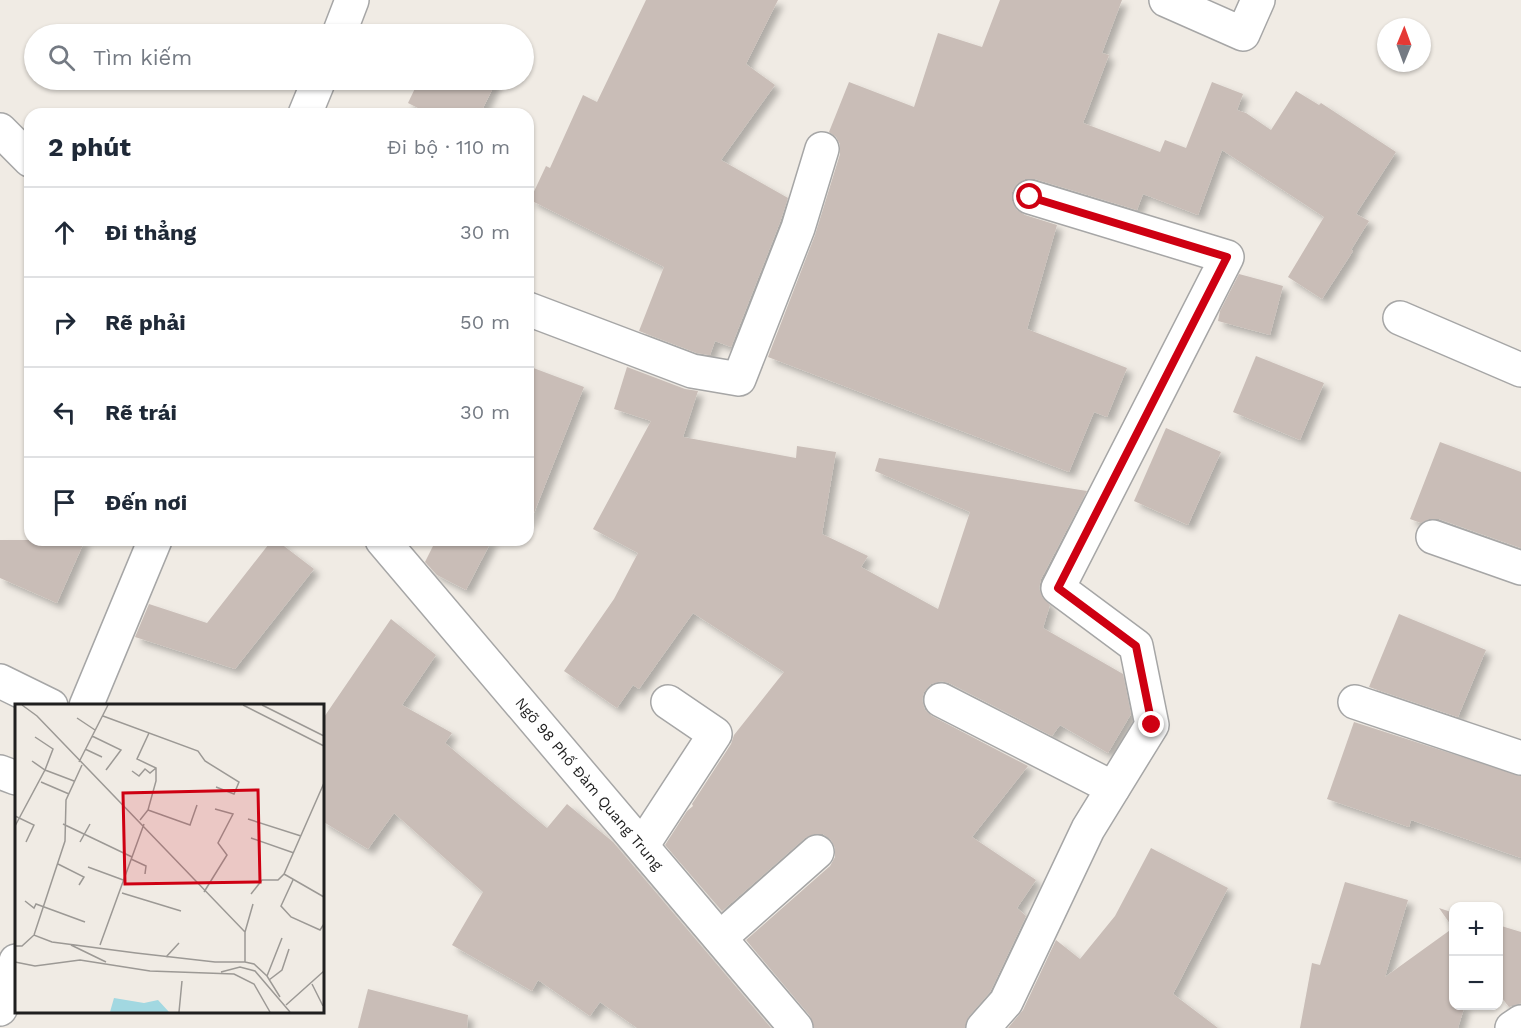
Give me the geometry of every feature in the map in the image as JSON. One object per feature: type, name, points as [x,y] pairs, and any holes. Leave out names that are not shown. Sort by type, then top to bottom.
[{"type":"street","points":[[343,24],[352,0]]},
{"type":"street","points":[[1166,0],[1243,34],[1258,0]]},
{"type":"street","points":[[308,108],[316,90]]},
{"type":"street","points":[[0,130],[24,154]]},
{"type":"street","points":[[534,311],[692,371],[738,379],[798,228],[822,150]]},
{"type":"street","points":[[983,1028],[1006,1002],[1088,829],[1152,725],[1136,646],[1058,588],[1227,257],[1030,197]]},
{"type":"street","points":[[1400,318],[1521,370]]},
{"type":"street","points":[[1433,537],[1521,568]]},
{"type":"street","points":[[86,704],[152,546]]},
{"type":"street","name":"Ngõ 98 Phố Đàm Quang Trung","points":[[387,546],[796,1028]]},
{"type":"street","points":[[0,681],[49,704]]},
{"type":"street","points":[[941,700],[1113,788]]},
{"type":"street","points":[[642,846],[715,734],[668,702]]},
{"type":"street","points":[[1355,702],[1521,758]]},
{"type":"street","points":[[0,772],[15,778]]},
{"type":"street","points":[[720,938],[817,852]]},
{"type":"street","points":[[3,998],[15,964]]},
{"type":"street","points":[[1512,1028],[1521,1022]]},
{"type":"building","points":[[646,0],[778,0],[746,64],[775,85],[721,160],[788,198],[731,347],[715,341],[710,355],[697,353],[639,331],[664,267],[534,202],[534,192],[546,166],[550,168],[583,95],[597,102]]},
{"type":"building","points":[[1000,0],[1122,0],[1102,53],[1109,55],[1083,123],[1160,152],[1165,140],[1186,148],[1212,82],[1243,94],[1237,110],[1246,113],[1271,130],[1296,91],[1319,105],[1321,103],[1396,152],[1356,214],[1369,221],[1322,299],[1288,277],[1324,217],[1222,150],[1198,215],[1143,194],[1137,210],[1035,179],[1025,179],[1017,184],[1012,192],[1012,201],[1017,210],[1025,215],[1057,225],[1027,329],[1127,368],[1107,417],[1094,412],[1069,472],[768,357],[815,235],[840,154],[840,144],[829,132],[849,82],[914,107],[938,33],[982,47]]},
{"type":"building","points":[[414,90],[492,90],[483,108],[418,108],[408,103]]},
{"type":"building","points":[[1239,274],[1283,286],[1270,335],[1218,321],[1220,311]]},
{"type":"building","points":[[1256,356],[1324,383],[1300,440],[1233,412]]},
{"type":"building","points":[[627,367],[685,389],[698,391],[683,437],[796,458],[797,446],[836,452],[822,534],[868,556],[861,567],[938,609],[970,512],[875,471],[879,458],[1087,491],[1041,579],[1039,588],[1042,597],[1050,605],[1043,628],[1123,674],[1131,714],[1108,753],[1060,725],[1052,736],[949,683],[941,681],[931,684],[924,692],[922,700],[925,710],[932,716],[1028,766],[972,837],[1036,880],[1017,908],[1026,916],[990,992],[969,1016],[965,1028],[814,1028],[810,1016],[746,940],[830,866],[835,857],[835,848],[831,840],[823,834],[814,834],[805,838],[722,911],[665,845],[687,811],[693,806],[692,804],[731,744],[734,735],[784,672],[693,613],[639,689],[633,685],[617,708],[564,671],[614,599],[638,553],[593,529],[651,421],[614,409]]},
{"type":"building","points":[[534,368],[584,387],[534,513]]},
{"type":"building","points":[[1166,428],[1221,452],[1188,525],[1134,501]]},
{"type":"building","points":[[1440,442],[1521,472],[1521,548],[1439,519],[1429,519],[1421,523],[1410,519]]},
{"type":"building","points":[[0,540],[24,540],[24,546],[82,546],[57,603],[0,578]]},
{"type":"building","points":[[267,546],[284,546],[314,569],[235,669],[135,637],[149,604],[207,623]]},
{"type":"building","points":[[433,546],[489,546],[466,590],[437,575],[425,562]]},
{"type":"building","points":[[1399,614],[1486,650],[1458,717],[1369,687]]},
{"type":"building","points":[[391,619],[436,655],[402,705],[452,733],[445,743],[547,828],[567,804],[613,842],[771,1028],[637,1028],[600,1002],[590,1016],[538,980],[532,991],[452,945],[483,892],[394,813],[368,849],[324,822],[324,717]]},
{"type":"building","points":[[1354,722],[1521,776],[1521,858],[1411,820],[1409,827],[1327,799]]},
{"type":"building","points":[[1151,848],[1228,888],[1173,994],[1218,1028],[1008,1028],[1023,1010],[1056,940],[1080,959],[1115,916]]},
{"type":"building","points":[[1345,882],[1408,900],[1385,977],[1449,931],[1449,1010],[1463,1010],[1458,1028],[1300,1028],[1312,963],[1320,965]]},
{"type":"building","points":[[1439,908],[1449,911],[1449,922]]},
{"type":"building","points":[[1503,927],[1521,932],[1521,1003],[1509,1007],[1503,999]]},
{"type":"building","points":[[368,989],[468,1015],[467,1028],[358,1028]]},
{"type":"route","points":[[1030,197],[1227,257],[1058,588],[1136,646],[1152,725]]}]
